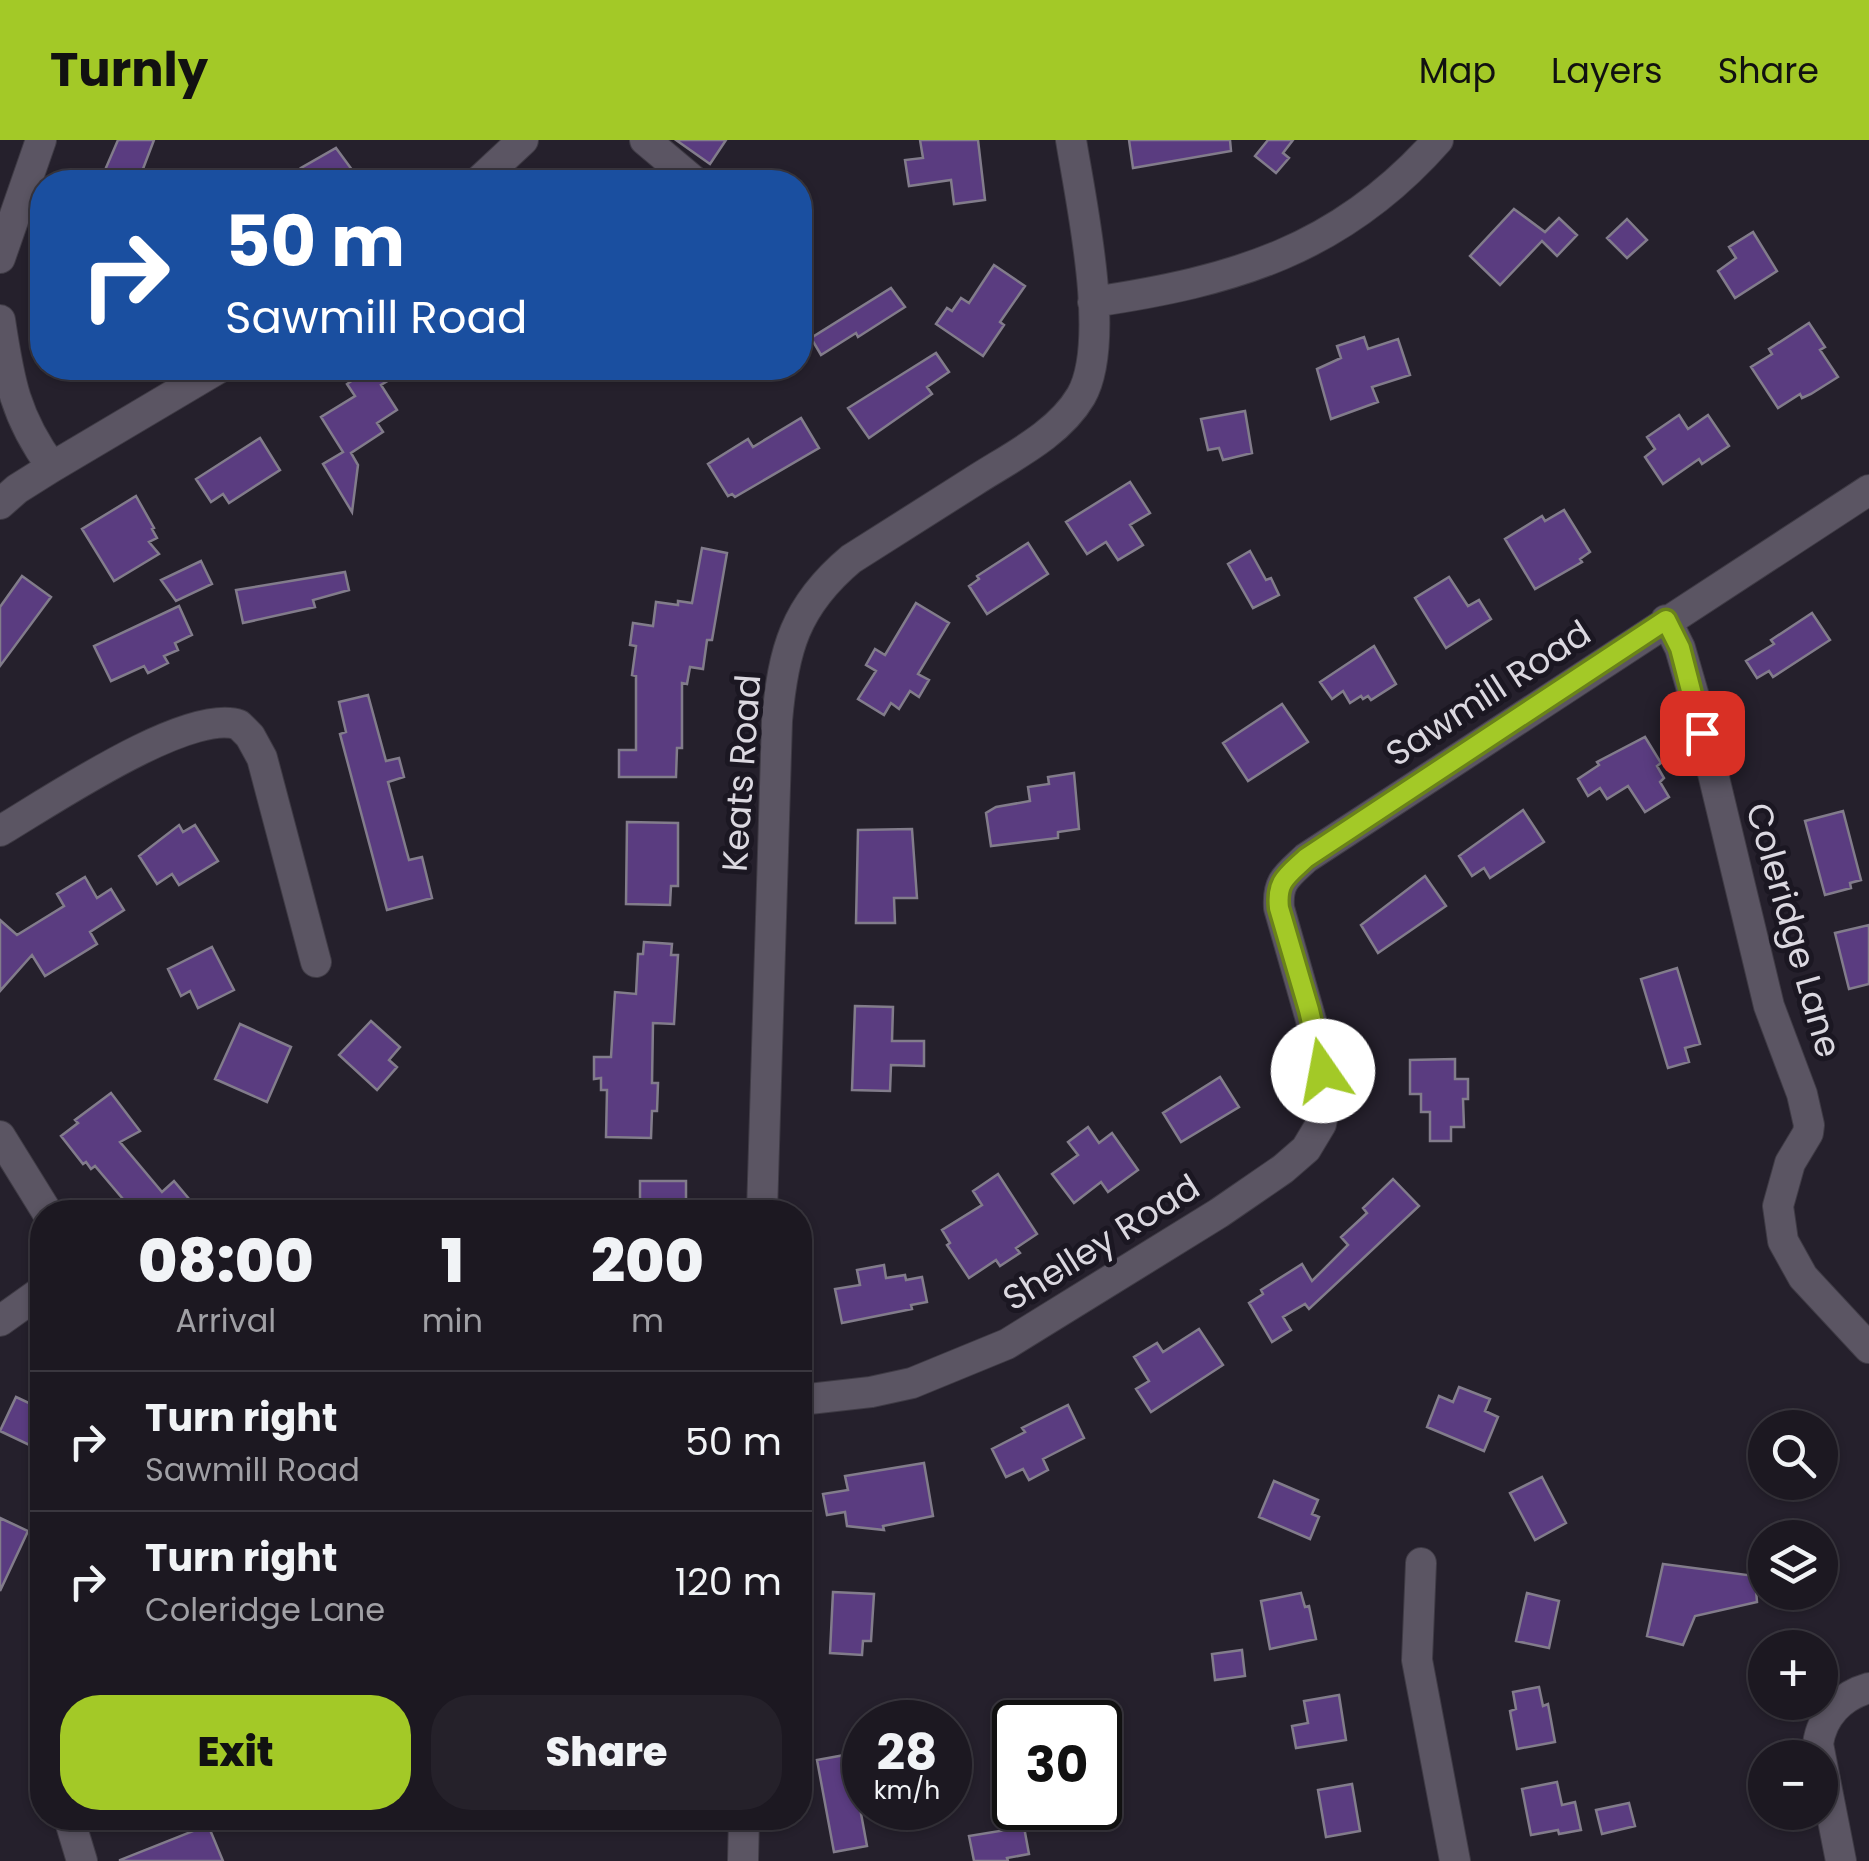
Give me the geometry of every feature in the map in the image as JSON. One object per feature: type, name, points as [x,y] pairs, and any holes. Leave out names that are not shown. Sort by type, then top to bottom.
[{"type":"street","points":[[0,258],[11,189],[42,140]]},
{"type":"street","points":[[491,170],[524,140]]},
{"type":"street","points":[[645,140],[681,170]]},
{"type":"street","name":"Keats Road","points":[[762,1200],[778,721],[790,640],[810,600],[851,558],[1032,444],[1066,417],[1082,394],[1091,365],[1093,302],[1071,140]]},
{"type":"street","points":[[1093,302],[1212,278],[1314,242],[1382,194],[1438,140]]},
{"type":"street","points":[[0,320],[20,417],[52,467]]},
{"type":"street","points":[[0,504],[52,467],[198,380]]},
{"type":"street","name":"Sawmill Road","points":[[1314,1029],[1279,908],[1277,891],[1286,877],[1322,848],[1869,490]]},
{"type":"street","name":"Coleridge Lane","points":[[1666,620],[1680,648],[1697,707],[1769,1006],[1802,1094],[1809,1125],[1790,1163],[1778,1206],[1783,1241],[1803,1276],[1869,1348]]},
{"type":"street","points":[[0,831],[122,759],[177,732],[210,723],[239,724],[262,758],[316,962]]},
{"type":"street","name":"Shelley Road","points":[[812,1399],[912,1383],[1007,1344],[1283,1169],[1306,1148],[1321,1124],[1327,1094],[1314,1029]]},
{"type":"street","points":[[0,1136],[40,1200]]},
{"type":"street","points":[[0,1322],[30,1300]]},
{"type":"street","points":[[1421,1563],[1417,1660],[1455,1861]]},
{"type":"street","points":[[1841,1861],[1818,1744],[1825,1718],[1840,1702],[1869,1688]]},
{"type":"street","points":[[73,1830],[82,1861]]},
{"type":"street","points":[[742,1861],[743,1830]]},
{"type":"building","points":[[118,140],[154,140],[143,170],[105,170]]},
{"type":"building","points":[[676,140],[726,140],[710,164]]},
{"type":"building","points":[[920,140],[978,140],[985,200],[954,204],[951,180],[909,186],[905,160],[923,158]]},
{"type":"building","points":[[1129,140],[1230,140],[1231,151],[1133,168]]},
{"type":"building","points":[[1268,140],[1293,140],[1283,153],[1289,158],[1276,173],[1255,156]]},
{"type":"building","points":[[336,148],[352,170],[302,170]]},
{"type":"building","points":[[1514,209],[1545,232],[1559,218],[1577,235],[1557,256],[1542,241],[1500,285],[1470,256]]},
{"type":"building","points":[[1627,219],[1647,240],[1627,258],[1607,238]]},
{"type":"building","points":[[1753,232],[1777,271],[1735,298],[1718,271],[1736,258],[1729,247]]},
{"type":"building","points":[[994,265],[1025,286],[983,356],[936,324],[947,308],[952,311],[961,298],[969,303]]},
{"type":"building","points":[[891,288],[905,307],[821,355],[812,337]]},
{"type":"building","points":[[1809,323],[1825,347],[1820,350],[1838,377],[1778,408],[1751,367],[1772,354],[1769,349]]},
{"type":"building","points":[[1364,337],[1368,349],[1398,339],[1410,375],[1372,387],[1378,402],[1331,419],[1317,369],[1341,358],[1337,346]]},
{"type":"building","points":[[936,353],[949,372],[927,387],[932,394],[869,438],[848,408]]},
{"type":"building","points":[[353,380],[389,380],[381,385],[397,410],[377,423],[383,432],[351,453],[358,465],[352,512],[323,464],[343,452],[321,417],[355,396],[347,384]]},
{"type":"building","points":[[1245,411],[1252,453],[1223,460],[1219,448],[1208,450],[1201,419]]},
{"type":"building","points":[[1679,415],[1688,429],[1708,415],[1729,446],[1702,464],[1699,459],[1663,484],[1645,457],[1655,449],[1647,437]]},
{"type":"building","points":[[801,418],[819,448],[735,497],[728,496],[708,464],[748,439],[753,447]]},
{"type":"building","points":[[260,438],[280,470],[229,503],[223,494],[211,502],[196,479]]},
{"type":"building","points":[[1130,482],[1150,513],[1130,525],[1143,545],[1118,560],[1106,542],[1087,554],[1066,522]]},
{"type":"building","points":[[136,496],[154,528],[157,538],[149,542],[159,554],[114,581],[82,529]]},
{"type":"building","points":[[1564,510],[1590,552],[1580,559],[1582,562],[1535,589],[1505,539],[1542,516],[1545,521]]},
{"type":"building","points":[[1028,543],[1048,574],[987,614],[969,586],[979,579],[977,576]]},
{"type":"building","points":[[702,548],[727,553],[703,669],[690,667],[687,684],[682,683],[682,748],[677,748],[676,777],[619,777],[619,750],[636,750],[636,676],[632,675],[636,646],[630,645],[633,623],[653,626],[656,602],[692,603]]},
{"type":"building","points":[[1250,551],[1279,595],[1253,608],[1228,564]]},
{"type":"building","points":[[201,561],[212,584],[176,601],[161,580]]},
{"type":"building","points":[[345,572],[349,590],[313,600],[315,607],[243,623],[236,590]]},
{"type":"building","points":[[22,576],[51,597],[0,666],[0,607]]},
{"type":"building","points":[[1449,577],[1468,606],[1479,600],[1491,619],[1446,648],[1415,598]]},
{"type":"building","points":[[916,603],[949,623],[918,674],[929,680],[919,697],[910,691],[899,709],[891,703],[884,715],[858,699],[876,671],[866,665],[875,649],[885,655]]},
{"type":"building","points":[[179,606],[192,635],[175,643],[178,650],[164,656],[168,663],[148,673],[144,666],[111,681],[94,646]]},
{"type":"building","points":[[1812,613],[1830,640],[1773,677],[1769,671],[1757,678],[1746,661]]},
{"type":"building","points":[[1374,646],[1396,684],[1371,700],[1361,696],[1350,703],[1343,691],[1332,699],[1320,682]]},
{"type":"building","points":[[368,695],[386,761],[399,758],[404,777],[388,782],[409,860],[422,857],[432,898],[387,910],[340,734],[346,732],[339,702]]},
{"type":"building","points":[[1282,704],[1308,742],[1248,781],[1223,743]]},
{"type":"building","points":[[1645,737],[1661,763],[1657,766],[1664,778],[1660,782],[1669,797],[1645,812],[1628,786],[1607,799],[1600,788],[1588,796],[1578,779],[1599,765],[1597,762]]},
{"type":"building","points":[[1074,773],[1079,829],[1058,832],[1058,838],[991,846],[986,813],[996,807],[1030,801],[1028,787],[1049,784],[1048,777]]},
{"type":"building","points":[[1523,810],[1544,842],[1490,878],[1484,868],[1472,876],[1459,856]]},
{"type":"building","points":[[1843,811],[1861,880],[1850,883],[1851,888],[1825,895],[1805,821]]},
{"type":"building","points":[[627,822],[678,823],[678,886],[671,886],[670,905],[626,904]]},
{"type":"building","points":[[179,825],[183,832],[195,825],[218,861],[179,885],[172,874],[157,884],[139,856]]},
{"type":"building","points":[[912,829],[917,898],[894,898],[895,923],[856,923],[858,830]]},
{"type":"building","points":[[1425,876],[1446,906],[1378,953],[1361,925]]},
{"type":"building","points":[[85,877],[97,898],[111,889],[124,910],[90,932],[97,944],[45,976],[32,955],[0,991],[0,920],[17,935],[64,906],[57,894]]},
{"type":"building","points":[[1869,925],[1869,984],[1849,989],[1835,933]]},
{"type":"building","points":[[644,942],[672,944],[671,955],[678,955],[674,1024],[653,1023],[652,1083],[658,1083],[651,1138],[606,1137],[607,1090],[601,1090],[601,1078],[594,1079],[594,1057],[611,1057],[615,992],[636,994],[638,954],[643,954]]},
{"type":"building","points":[[212,947],[234,990],[198,1008],[190,991],[181,996],[168,969]]},
{"type":"building","points":[[1677,968],[1700,1044],[1685,1048],[1689,1062],[1668,1068],[1641,979]]},
{"type":"building","points":[[855,1006],[893,1007],[892,1041],[924,1041],[924,1066],[891,1065],[890,1091],[852,1090]]},
{"type":"building","points":[[371,1021],[400,1047],[389,1060],[397,1067],[377,1090],[339,1055]]},
{"type":"building","points":[[240,1024],[291,1047],[267,1102],[215,1079]]},
{"type":"building","points":[[1455,1059],[1455,1079],[1468,1079],[1468,1099],[1463,1099],[1464,1127],[1451,1127],[1451,1141],[1430,1141],[1430,1112],[1421,1112],[1421,1094],[1410,1094],[1410,1060]]},
{"type":"building","points":[[1220,1077],[1239,1107],[1181,1142],[1163,1113]]},
{"type":"building","points":[[111,1093],[140,1131],[120,1142],[162,1192],[174,1181],[190,1200],[124,1200],[95,1166],[91,1169],[86,1162],[83,1164],[61,1136],[78,1123],[75,1120]]},
{"type":"building","points":[[1088,1127],[1099,1143],[1112,1133],[1138,1170],[1108,1192],[1101,1182],[1074,1203],[1052,1174],[1078,1155],[1068,1142]]},
{"type":"building","points":[[998,1174],[1037,1234],[1016,1248],[1020,1253],[1000,1266],[996,1260],[969,1278],[942,1230],[982,1205],[973,1191]]},
{"type":"building","points":[[1393,1179],[1419,1206],[1309,1309],[1305,1304],[1283,1317],[1291,1330],[1272,1342],[1249,1303],[1263,1294],[1261,1290],[1302,1264],[1312,1281],[1348,1245],[1341,1237],[1367,1213],[1363,1208]]},
{"type":"building","points":[[640,1181],[686,1181],[686,1200],[640,1200]]},
{"type":"building","points":[[884,1265],[886,1278],[922,1277],[927,1302],[911,1305],[912,1309],[842,1323],[835,1289],[860,1285],[857,1270]]},
{"type":"building","points":[[1199,1329],[1223,1365],[1151,1412],[1136,1389],[1149,1381],[1134,1357],[1157,1343],[1163,1352]]},
{"type":"building","points":[[1459,1387],[1490,1399],[1485,1411],[1498,1417],[1484,1451],[1427,1427],[1439,1396],[1453,1402]]},
{"type":"building","points":[[16,1397],[30,1403],[30,1445],[0,1431]]},
{"type":"building","points":[[1068,1405],[1084,1438],[1043,1459],[1048,1470],[1029,1480],[1023,1469],[1006,1477],[992,1449],[1025,1432],[1022,1428]]},
{"type":"building","points":[[924,1463],[933,1516],[883,1526],[884,1530],[847,1526],[845,1512],[827,1515],[823,1494],[848,1490],[845,1476]]},
{"type":"building","points":[[1542,1477],[1566,1523],[1535,1540],[1510,1493]]},
{"type":"building","points":[[1274,1481],[1318,1500],[1312,1514],[1319,1517],[1310,1539],[1259,1517]]},
{"type":"building","points":[[0,1518],[28,1531],[0,1591]]},
{"type":"building","points":[[1663,1564],[1748,1575],[1748,1604],[1695,1616],[1683,1645],[1647,1636]]},
{"type":"building","points":[[833,1592],[874,1594],[871,1641],[863,1641],[862,1655],[830,1653]]},
{"type":"building","points":[[1301,1593],[1305,1607],[1309,1606],[1316,1639],[1270,1649],[1261,1601]]},
{"type":"building","points":[[1527,1593],[1559,1601],[1549,1648],[1516,1641]]},
{"type":"building","points":[[1242,1650],[1245,1676],[1215,1680],[1212,1654]]},
{"type":"building","points":[[1539,1687],[1543,1706],[1548,1704],[1555,1742],[1517,1749],[1510,1711],[1516,1709],[1513,1692]]},
{"type":"building","points":[[1339,1695],[1346,1740],[1296,1748],[1292,1726],[1308,1723],[1304,1701]]},
{"type":"building","points":[[842,1755],[842,1830],[864,1830],[867,1846],[834,1852],[817,1760]]},
{"type":"building","points":[[1557,1782],[1562,1805],[1575,1802],[1581,1830],[1531,1835],[1522,1789]]},
{"type":"building","points":[[1352,1784],[1360,1831],[1326,1837],[1318,1790]]},
{"type":"building","points":[[1629,1803],[1635,1826],[1602,1834],[1596,1810]]},
{"type":"building","points":[[195,1830],[210,1830],[223,1861],[120,1861]]},
{"type":"building","points":[[1025,1830],[1029,1854],[1007,1858],[1008,1861],[974,1861],[969,1836]]},
{"type":"route","points":[[1323,1071],[1277,891],[1306,858],[1666,620],[1680,648],[1702,733]]}]
